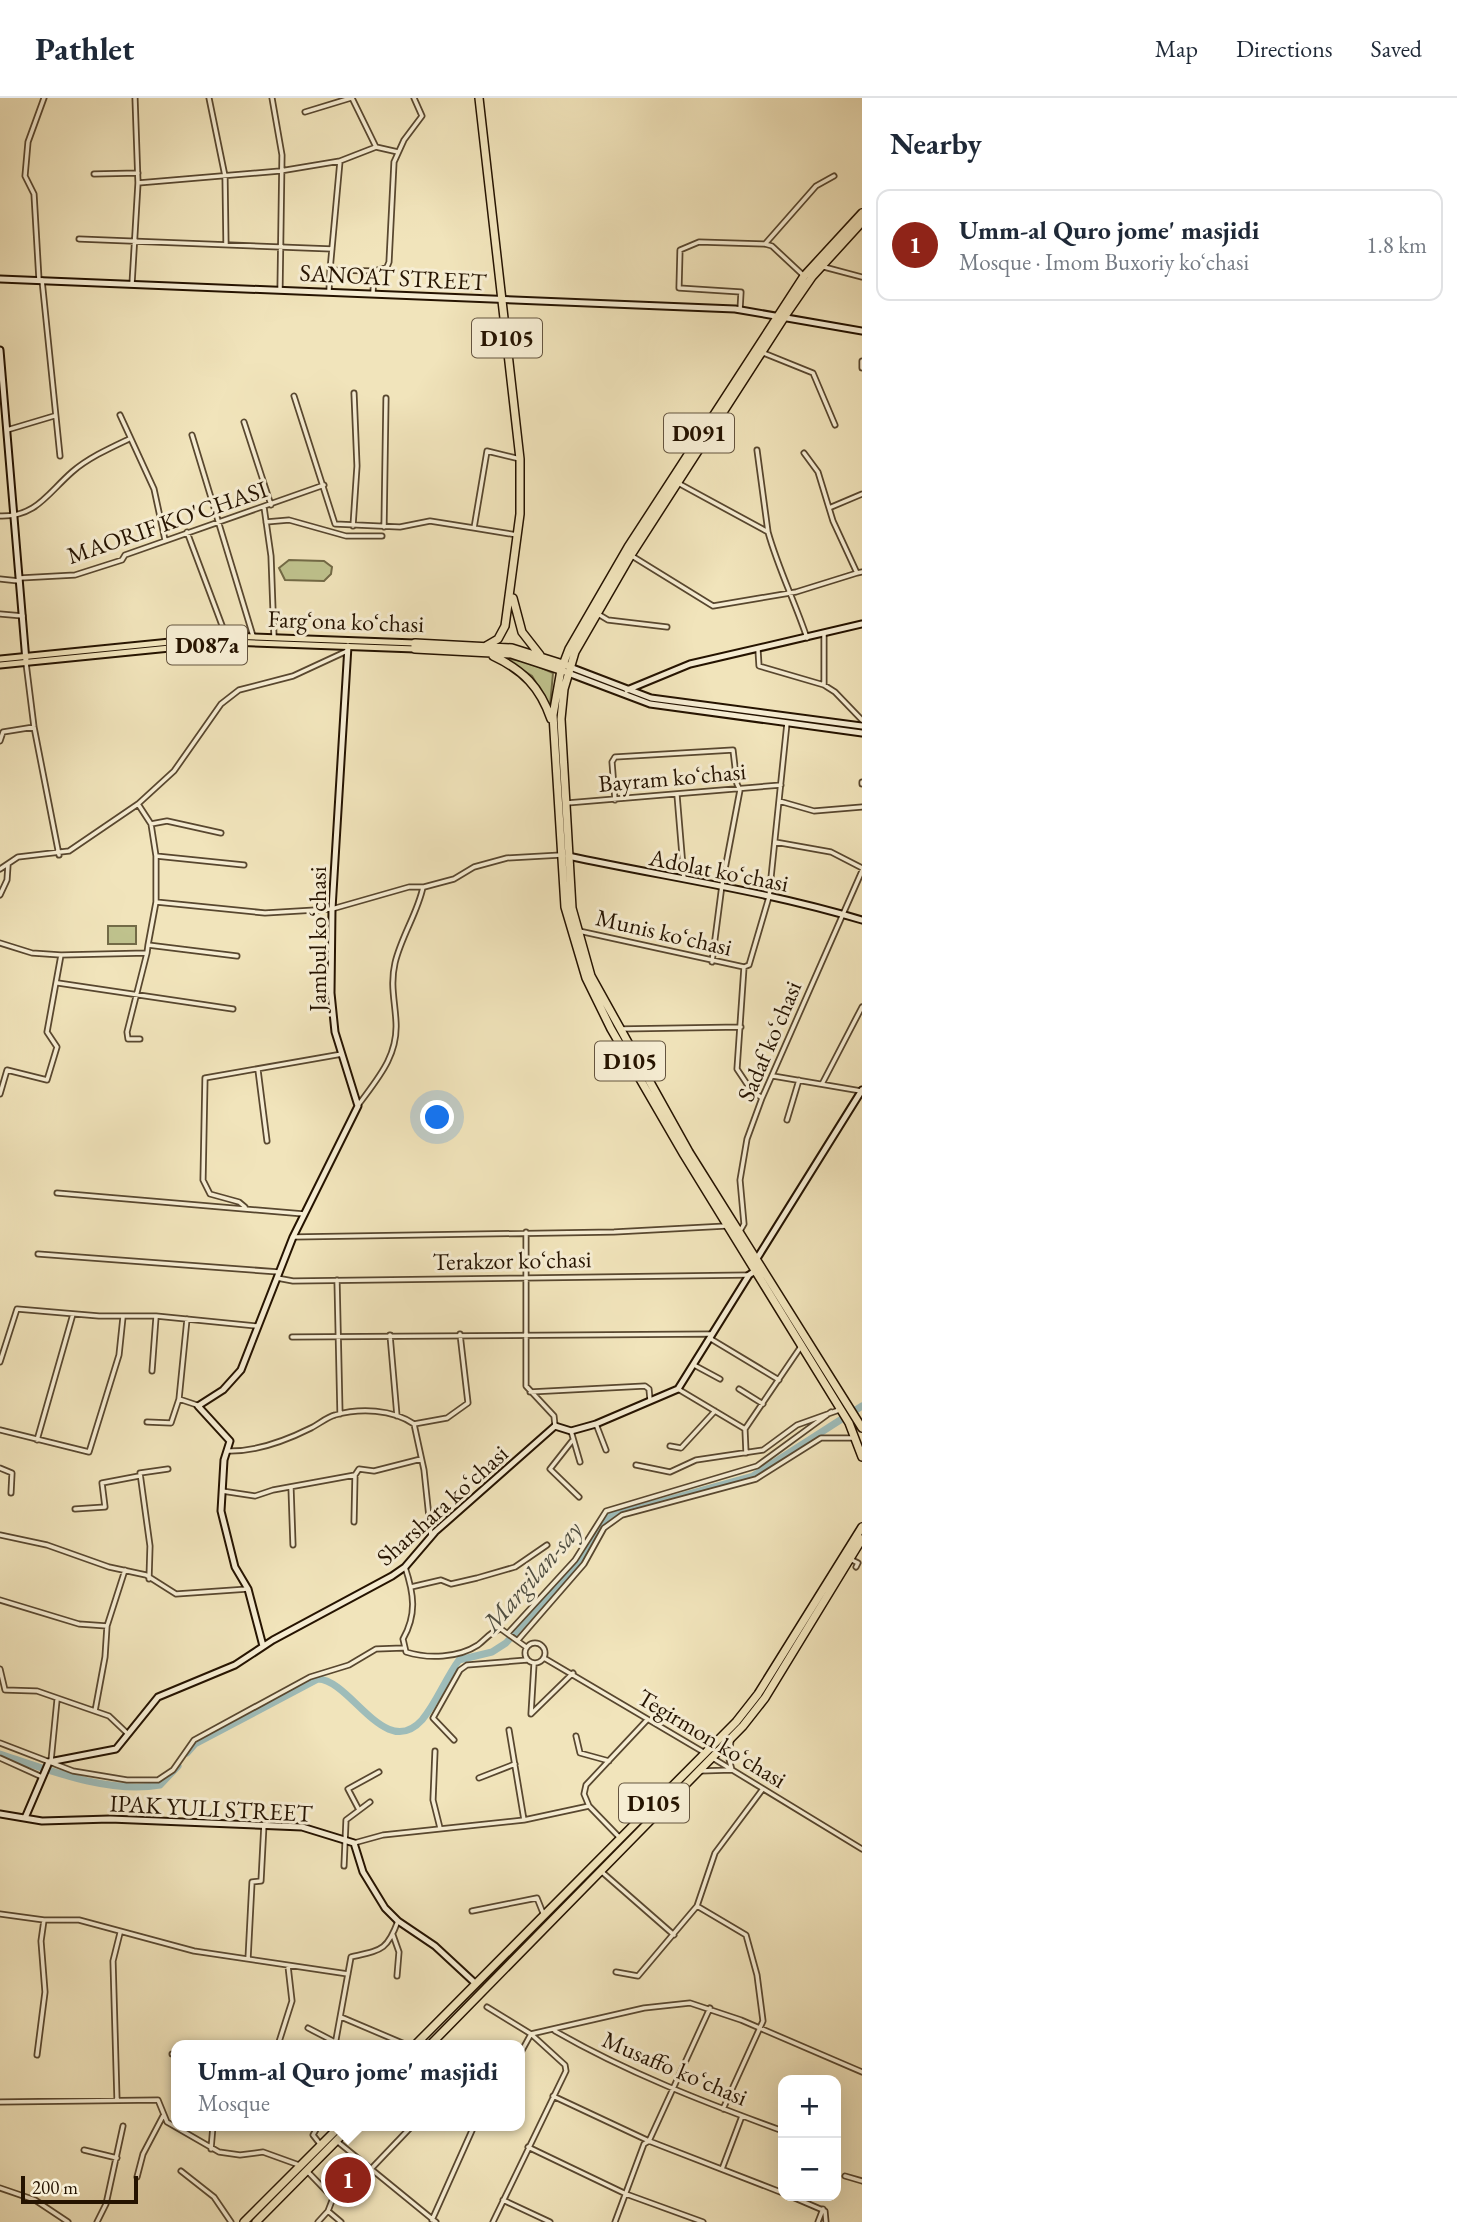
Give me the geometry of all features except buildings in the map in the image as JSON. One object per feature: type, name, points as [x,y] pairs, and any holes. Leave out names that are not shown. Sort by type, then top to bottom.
[{"type":"highway","name":"D105","points":[[479,98],[520,459],[521,499],[504,630],[486,649],[529,678],[544,701],[553,724],[567,919],[582,966],[611,1029],[739,1231],[844,1408]]},
{"type":"highway","name":"D091","points":[[565,668],[676,482],[761,352],[804,276],[862,213]]},
{"type":"highway","name":"D091","points":[[565,668],[579,628],[628,547],[781,315],[862,222]]},
{"type":"highway","name":"D105","points":[[512,578],[513,605],[517,621],[523,636],[541,655]]},
{"type":"highway","name":"Fargʻona koʻchasi","points":[[415,646],[541,655],[565,668]]},
{"type":"highway","name":"Fargʻona koʻchasi","points":[[486,649],[565,668]]},
{"type":"highway","name":"D105","points":[[553,724],[565,668]]},
{"type":"highway","name":"D105","points":[[565,668],[561,719],[565,803],[564,855],[576,930],[591,976],[752,1273],[856,1424],[855,1437],[862,1443]]},
{"type":"highway","points":[[855,1437],[862,1457]]},
{"type":"highway","name":"D105","points":[[435,2040],[713,1758],[765,1698],[850,1559],[861,1530]]},
{"type":"highway","name":"D105","points":[[420,2040],[736,1722],[758,1694],[861,1530]]},
{"type":"highway","points":[[476,1984],[484,1990]]},
{"type":"highway","points":[[244,2222],[257,2217],[335,2131]]},
{"type":"highway","points":[[303,2168],[346,2131]]},
{"type":"main road","name":"Fargʻona koʻchasi","points":[[0,666],[26,660],[226,636],[415,646]]},
{"type":"main road","name":"Fargʻona koʻchasi","points":[[0,659],[26,660],[230,642],[348,648],[415,646]]},
{"type":"street","points":[[44,98],[28,142],[25,177],[34,194],[60,456]]},
{"type":"street","points":[[132,284],[138,183],[135,98]]},
{"type":"street","points":[[209,98],[225,176],[226,245]]},
{"type":"street","points":[[272,98],[282,155],[280,289]]},
{"type":"street","points":[[305,112],[351,98],[376,147]]},
{"type":"street","points":[[330,270],[374,271],[387,267],[394,162],[422,116],[414,98]]},
{"type":"street","points":[[138,183],[281,171],[340,161],[376,147],[398,152]]},
{"type":"street","points":[[329,292],[340,161]]},
{"type":"street","points":[[94,174],[138,173]]},
{"type":"street","points":[[765,243],[816,186],[834,176]]},
{"type":"street","points":[[79,239],[332,249]]},
{"type":"street","points":[[740,310],[741,292],[679,288],[678,255],[685,247],[699,242],[765,243],[772,246],[804,276]]},
{"type":"street","points":[[822,266],[862,277]]},
{"type":"street","points":[[373,293],[374,271]]},
{"type":"street","name":"SANOAT STREET","points":[[0,279],[740,310],[862,331]]},
{"type":"street","points":[[0,350],[26,660],[34,727],[60,855]]},
{"type":"street","points":[[761,352],[813,373],[835,425]]},
{"type":"street","points":[[862,361],[862,368]]},
{"type":"street","points":[[353,526],[357,455],[354,393]]},
{"type":"street","points":[[294,396],[335,524],[384,527],[430,521],[517,535]]},
{"type":"street","points":[[384,527],[386,398]]},
{"type":"street","points":[[120,415],[144,463],[165,540]]},
{"type":"street","points":[[7,430],[54,416]]},
{"type":"street","points":[[244,422],[271,505]]},
{"type":"street","points":[[192,435],[216,522],[253,636]]},
{"type":"street","points":[[0,516],[15,516],[38,507],[82,464],[130,439]]},
{"type":"street","points":[[757,450],[768,532],[776,562],[792,593],[807,638]]},
{"type":"street","points":[[474,528],[487,451],[520,459]]},
{"type":"street","points":[[631,555],[713,606],[792,593],[859,572],[829,508],[818,472],[804,453]]},
{"type":"street","points":[[0,461],[10,460]]},
{"type":"street","points":[[676,482],[768,532]]},
{"type":"street","name":"MAORIF KO'CHASI","points":[[0,579],[75,575],[122,560],[125,555],[187,532],[324,485]]},
{"type":"street","points":[[829,508],[862,494]]},
{"type":"street","points":[[264,507],[274,637]]},
{"type":"street","points":[[266,522],[289,520],[346,536],[382,536]]},
{"type":"street","points":[[187,532],[226,636]]},
{"type":"street","points":[[0,614],[23,616]]},
{"type":"street","points":[[596,614],[608,620],[667,627]]},
{"type":"street","points":[[627,691],[690,664],[862,624]]},
{"type":"street","points":[[824,633],[824,685]]},
{"type":"street","points":[[0,869],[18,858],[60,855],[79,846],[138,804],[174,771],[221,704],[239,690],[293,676],[348,648]]},
{"type":"street","name":"Jambul koʻchasi","points":[[348,648],[332,909],[331,993],[335,1031],[358,1106]]},
{"type":"street","points":[[758,650],[758,664],[761,667],[824,685],[862,720]]},
{"type":"street","points":[[565,668],[651,698],[862,726]]},
{"type":"street","points":[[565,668],[650,704],[862,733]]},
{"type":"street","points":[[762,1098],[751,1090],[737,1069],[744,967],[749,965],[769,897],[787,723]]},
{"type":"street","points":[[0,741],[3,732],[34,727]]},
{"type":"street","points":[[615,800],[612,762],[615,758],[730,748],[740,790],[722,885],[712,962]]},
{"type":"street","name":"Bayram koʻchasi","points":[[565,803],[781,785]]},
{"type":"street","points":[[677,795],[684,881]]},
{"type":"street","name":"Bayram koʻchasi","points":[[779,801],[814,811],[862,807]]},
{"type":"street","points":[[138,804],[151,824],[156,856],[156,902],[127,1036],[131,1040],[140,1040]]},
{"type":"street","points":[[151,824],[167,821],[221,833]]},
{"type":"street","points":[[775,842],[831,852],[862,869]]},
{"type":"street","points":[[156,902],[265,913],[332,909],[410,887],[423,887],[507,858],[564,855]]},
{"type":"street","name":"Adolat koʻchasi","points":[[564,855],[684,881],[722,885],[862,920]]},
{"type":"street","points":[[156,856],[244,865]]},
{"type":"street","points":[[0,895],[7,880],[8,865]]},
{"type":"street","name":"Sadaf koʻchasi","points":[[739,1231],[744,1224],[741,1164],[762,1098],[862,869]]},
{"type":"street","points":[[198,1406],[235,1380],[304,1213],[358,1106],[391,1059],[396,1046],[397,1022],[390,982],[397,952],[423,887]]},
{"type":"street","name":"Munis koʻchasi","points":[[576,930],[744,967]]},
{"type":"street","points":[[0,943],[32,953],[61,955],[147,953]]},
{"type":"street","points":[[148,945],[237,956]]},
{"type":"street","points":[[0,1094],[7,1070],[47,1080],[57,1047],[47,1032],[61,955]]},
{"type":"street","points":[[58,983],[233,1009]]},
{"type":"street","points":[[822,1084],[862,1007]]},
{"type":"street","points":[[620,1029],[741,1027]]},
{"type":"street","points":[[245,1207],[239,1202],[211,1194],[203,1180],[205,1079],[342,1054]]},
{"type":"street","points":[[258,1070],[267,1141]]},
{"type":"street","points":[[756,1259],[862,1091],[772,1076]]},
{"type":"street","points":[[787,1120],[799,1080]]},
{"type":"street","points":[[57,1193],[304,1213]]},
{"type":"street","name":"Terakzor koʻchasi","points":[[293,1237],[678,1230],[728,1226]]},
{"type":"street","points":[[526,1232],[526,1386],[554,1416],[555,1426],[572,1431],[596,1424],[678,1389],[752,1273]]},
{"type":"street","name":"Terakzor koʻchasi","points":[[37,1254],[337,1280],[752,1273]]},
{"type":"street","points":[[337,1280],[340,1414]]},
{"type":"street","points":[[0,1363],[15,1311],[122,1317],[156,1316],[257,1326]]},
{"type":"street","points":[[37,1440],[73,1313]]},
{"type":"street","points":[[152,1371],[156,1316]]},
{"type":"street","points":[[0,1430],[87,1453],[91,1451],[118,1355],[122,1317]]},
{"type":"street","points":[[147,1422],[171,1423],[178,1399],[187,1319]]},
{"type":"street","points":[[227,1451],[248,1450],[286,1440],[340,1414],[377,1410],[414,1424],[447,1418],[468,1403],[460,1334]]},
{"type":"street","points":[[292,1337],[526,1334],[712,1337],[779,1380]]},
{"type":"street","points":[[390,1335],[397,1416]]},
{"type":"street","points":[[746,1452],[745,1429],[802,1345]]},
{"type":"street","points":[[694,1365],[720,1379]]},
{"type":"street","points":[[530,1392],[536,1389],[645,1386],[649,1389],[650,1402]]},
{"type":"street","points":[[678,1389],[745,1429]]},
{"type":"street","points":[[739,1389],[763,1404]]},
{"type":"street","points":[[178,1399],[198,1406],[230,1441],[222,1491],[222,1511],[234,1567],[248,1589],[263,1646]]},
{"type":"street","points":[[636,1465],[670,1472],[696,1460],[768,1448],[797,1425],[844,1408]]},
{"type":"street","points":[[670,1446],[681,1448],[715,1411]]},
{"type":"street","points":[[509,1632],[575,1560],[606,1511],[757,1466],[831,1412]]},
{"type":"street","points":[[414,1424],[431,1536]]},
{"type":"street","points":[[596,1424],[606,1450]]},
{"type":"street","name":"Sharshara koʻchasi","points":[[50,1762],[116,1749],[158,1697],[235,1665],[263,1646],[405,1567],[431,1536],[555,1426]]},
{"type":"street","points":[[572,1431],[572,1441],[580,1462]]},
{"type":"street","points":[[518,1640],[584,1564],[604,1528],[622,1515],[756,1479],[821,1438],[855,1437]]},
{"type":"street","points":[[572,1441],[550,1469],[579,1497]]},
{"type":"street","points":[[354,1522],[355,1475],[359,1469],[374,1471],[421,1459]]},
{"type":"street","points":[[0,1468],[12,1473],[11,1493]]},
{"type":"street","points":[[75,1509],[105,1507],[102,1483],[139,1476],[141,1472],[168,1469]]},
{"type":"street","points":[[222,1491],[255,1496],[355,1475]]},
{"type":"street","points":[[139,1476],[150,1546],[149,1579]]},
{"type":"street","points":[[291,1488],[293,1545]]},
{"type":"street","points":[[0,1535],[54,1547],[125,1570],[176,1594],[248,1589]]},
{"type":"street","points":[[411,1587],[441,1580],[451,1584],[477,1578],[515,1566],[547,1545]]},
{"type":"street","points":[[850,1559],[857,1565],[862,1557]]},
{"type":"street","points":[[403,1648],[403,1636],[409,1630],[415,1604],[405,1567]]},
{"type":"street","points":[[95,1711],[105,1657],[107,1626],[125,1570]]},
{"type":"street","points":[[0,1600],[79,1623],[107,1626]]},
{"type":"street","points":[[0,1743],[74,1771],[127,1780],[158,1780],[173,1770],[194,1740],[310,1677],[349,1665],[382,1647],[403,1648],[414,1654],[446,1656],[476,1646],[496,1630],[509,1632],[527,1647]]},
{"type":"street","points":[[527,1647],[540,1644],[545,1651],[544,1658],[534,1664]]},
{"type":"street","points":[[527,1647],[527,1660]]},
{"type":"street","name":"Tegirmon koʻchasi","points":[[544,1658],[862,1849]]},
{"type":"street","points":[[454,1740],[433,1718],[460,1670],[467,1665],[527,1660],[534,1664]]},
{"type":"street","points":[[534,1664],[531,1714],[573,1673]]},
{"type":"street","points":[[0,1670],[5,1690],[37,1691],[109,1716],[128,1734]]},
{"type":"street","points":[[24,1818],[50,1762],[57,1700]]},
{"type":"street","points":[[620,1838],[589,1806],[584,1788],[647,1720]]},
{"type":"street","points":[[509,1730],[524,1820]]},
{"type":"street","points":[[576,1736],[580,1752],[608,1760]]},
{"type":"street","points":[[699,1772],[732,1770],[729,1759],[731,1738]]},
{"type":"street","points":[[435,1751],[433,1800],[440,1828]]},
{"type":"street","points":[[0,1758],[43,1774]]},
{"type":"street","points":[[479,1778],[515,1763]]},
{"type":"street","points":[[358,1808],[348,1789],[379,1772]]},
{"type":"street","points":[[616,1972],[638,1976],[674,1935],[697,1906],[715,1853],[762,1790]]},
{"type":"street","points":[[344,1866],[346,1820],[358,1808],[370,1802]]},
{"type":"street","points":[[476,1984],[435,1946],[398,1921],[385,1908],[368,1881],[354,1843],[383,1835],[524,1820],[589,1806]]},
{"type":"street","name":"IPAK YULI STREET","points":[[0,1814],[42,1821],[110,1819],[302,1827],[354,1843]]},
{"type":"street","points":[[248,1958],[252,1882],[261,1881],[264,1824]]},
{"type":"street","points":[[601,1871],[674,1935]]},
{"type":"street","points":[[472,1911],[537,1898],[544,1915]]},
{"type":"street","points":[[697,1906],[746,1935],[764,2005],[761,2029],[723,2109]]},
{"type":"street","points":[[0,1914],[44,1920],[79,1920],[194,1951],[348,1974]]},
{"type":"street","points":[[37,2055],[45,1992],[41,1941],[44,1920]]},
{"type":"street","points":[[336,2040],[351,1956],[384,1948],[398,1921]]},
{"type":"street","points":[[117,2100],[113,1961],[120,1933]]},
{"type":"street","points":[[393,1935],[399,1952],[397,1976]]},
{"type":"street","points":[[280,2040],[292,2001],[288,1965]]},
{"type":"street","points":[[531,2035],[664,2005],[690,2003],[710,2008],[862,2072]]},
{"type":"street","points":[[487,2007],[531,2035],[565,2065],[566,2071],[494,2222]]},
{"type":"street","points":[[615,2222],[644,2144],[649,2141],[710,2008]]},
{"type":"street","points":[[341,2017],[395,2040]]},
{"type":"street","points":[[308,2028],[328,2040]]},
{"type":"street","name":"Musaffo koʻchasi","points":[[555,2031],[672,2087],[778,2130]]},
{"type":"street","points":[[525,2045],[531,2035]]},
{"type":"street","points":[[554,2096],[649,2141],[778,2191]]},
{"type":"street","points":[[0,2102],[24,2104],[66,2100],[158,2100],[163,2116],[171,2125]]},
{"type":"street","points":[[136,2177],[143,2154],[163,2116]]},
{"type":"street","points":[[722,2169],[742,2116]]},
{"type":"street","points":[[97,2222],[106,2204],[123,2126]]},
{"type":"street","points":[[179,2131],[211,2149],[240,2155],[263,2152],[303,2168],[333,2198],[328,2211],[318,2222]]},
{"type":"street","points":[[211,2149],[213,2131]]},
{"type":"street","points":[[315,2131],[313,2135],[321,2145]]},
{"type":"street","points":[[370,2169],[407,2131]]},
{"type":"street","points":[[336,2140],[434,2221],[472,2131]]},
{"type":"street","points":[[528,2147],[626,2194],[703,2222]]},
{"type":"street","points":[[84,2150],[117,2158]]},
{"type":"street","points":[[181,2171],[214,2197],[231,2222]]},
{"type":"street","points":[[845,2176],[862,2180]]},
{"type":"street","points":[[0,2188],[35,2200],[68,2222]]},
{"type":"street","points":[[503,2200],[550,2222]]},
{"type":"street","points":[[803,2201],[823,2209],[827,2215],[825,2222]]},
{"type":"street","points":[[818,2222],[823,2209]]},
{"type":"street","points":[[328,2211],[341,2222]]},
{"type":"green space","points":[[289,560],[324,561],[332,567],[331,574],[324,581],[285,580],[279,568]]},
{"type":"green space","points":[[504,658],[528,662],[553,673],[550,706],[532,676]]},
{"type":"green space","points":[[108,926],[136,926],[136,944],[108,944]]},
{"type":"waterway","name":"Margilan-say","points":[[187,1753],[195,1744],[318,1679],[343,1692],[382,1725],[395,1731],[408,1730],[422,1720],[459,1660],[492,1652],[506,1643],[582,1559],[599,1527],[609,1516],[753,1476],[862,1406]]},
{"type":"waterway","name":"Margilan-say","points":[[0,1754],[79,1779],[120,1786],[160,1785],[178,1766]]},
{"type":"place","name":"Umm-al Quro jome' masjidi","points":[[348,2180]]}]
